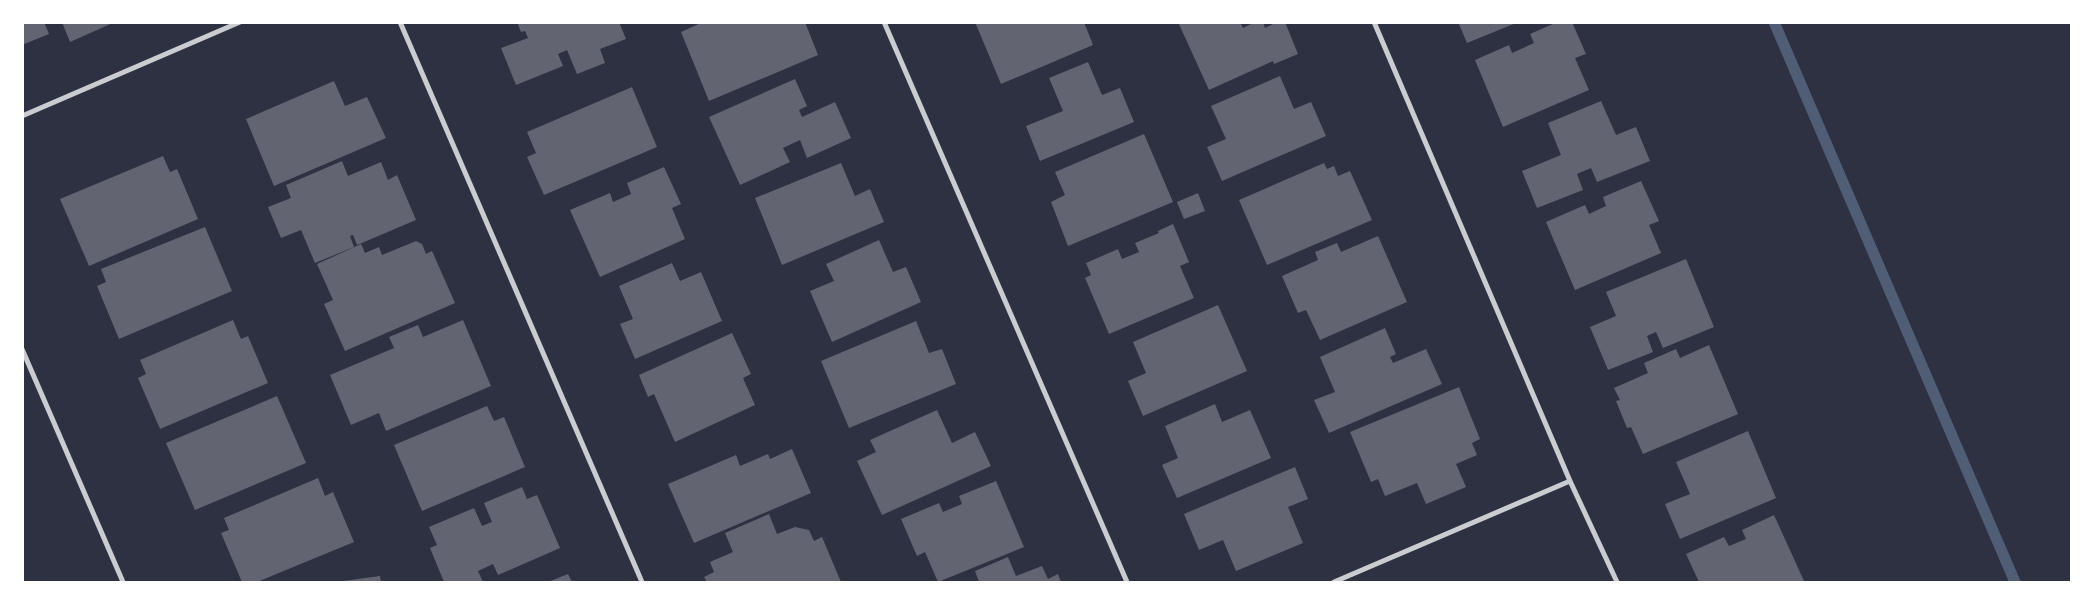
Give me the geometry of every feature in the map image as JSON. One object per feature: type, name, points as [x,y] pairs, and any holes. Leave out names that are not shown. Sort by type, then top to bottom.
[{"type":"street","points":[[22,116],[240,22]]},
{"type":"street","points":[[400,22],[642,582]]},
{"type":"street","points":[[884,22],[1128,582]]},
{"type":"street","points":[[1374,22],[1570,481],[1617,582]]},
{"type":"street","points":[[22,349],[123,582]]},
{"type":"street","points":[[1334,582],[1570,481]]},
{"type":"building","points":[[22,22],[44,22],[49,34],[22,45]]},
{"type":"building","points":[[62,22],[115,22],[70,42]]},
{"type":"building","points":[[517,22],[619,22],[626,39],[600,49],[605,63],[577,74],[567,50],[558,54],[563,66],[516,85],[501,48],[528,38],[525,31],[521,32]]},
{"type":"building","points":[[703,22],[805,22],[818,55],[709,101],[681,32]]},
{"type":"building","points":[[975,22],[1084,22],[1093,45],[1001,84]]},
{"type":"building","points":[[1178,22],[1240,22],[1243,28],[1255,22],[1263,22],[1265,28],[1277,22],[1285,22],[1298,54],[1274,64],[1273,61],[1209,90]]},
{"type":"building","points":[[1458,22],[1516,22],[1516,23],[1467,43]]},
{"type":"building","points":[[1552,22],[1572,22],[1586,54],[1575,58],[1589,90],[1503,127],[1475,60],[1509,45],[1512,53],[1534,43],[1530,34],[1553,24]]},
{"type":"building","points":[[1088,62],[1102,95],[1120,88],[1134,122],[1040,161],[1026,126],[1063,111],[1049,78]]},
{"type":"building","points":[[1280,76],[1294,109],[1311,102],[1326,136],[1222,181],[1207,147],[1226,139],[1211,106]]},
{"type":"building","points":[[795,79],[807,106],[799,110],[802,117],[835,102],[851,138],[807,158],[800,140],[783,148],[790,162],[740,185],[709,117]]},
{"type":"building","points":[[334,81],[345,106],[367,97],[386,138],[274,186],[246,119]]},
{"type":"building","points":[[632,87],[657,147],[544,195],[527,157],[536,153],[527,132]]},
{"type":"building","points":[[1601,101],[1616,135],[1636,127],[1650,161],[1597,182],[1591,168],[1577,174],[1583,190],[1537,208],[1522,171],[1561,155],[1548,123]]},
{"type":"building","points":[[1144,134],[1173,202],[1068,246],[1051,202],[1065,195],[1055,172]]},
{"type":"building","points":[[163,156],[170,172],[177,169],[198,219],[89,266],[60,199]]},
{"type":"building","points":[[342,161],[348,176],[381,162],[388,180],[397,175],[416,220],[357,245],[353,235],[350,236],[354,247],[315,263],[301,230],[281,238],[268,207],[291,198],[286,185]]},
{"type":"building","points":[[841,163],[855,196],[870,189],[884,222],[782,265],[755,198]]},
{"type":"building","points":[[1324,163],[1327,169],[1334,166],[1338,176],[1350,171],[1372,220],[1267,265],[1239,200]]},
{"type":"building","points":[[664,167],[681,204],[672,208],[685,239],[600,277],[570,210],[610,193],[613,202],[631,194],[627,183]]},
{"type":"building","points":[[1641,181],[1659,221],[1649,225],[1661,253],[1575,290],[1546,222],[1585,205],[1589,214],[1606,206],[1603,197]]},
{"type":"building","points":[[1198,193],[1205,211],[1184,219],[1177,202]]},
{"type":"building","points":[[1173,224],[1189,262],[1180,266],[1194,298],[1109,334],[1085,278],[1091,275],[1086,263],[1118,249],[1122,259],[1139,252],[1135,243],[1159,233],[1158,231]]},
{"type":"building","points":[[205,227],[232,291],[119,339],[97,286],[106,282],[101,269]]},
{"type":"building","points":[[1378,236],[1407,302],[1320,340],[1306,310],[1298,313],[1282,276],[1318,260],[1315,252],[1337,243],[1341,252]]},
{"type":"building","points":[[879,240],[893,272],[906,267],[921,302],[832,342],[810,291],[834,281],[826,264]]},
{"type":"building","points":[[416,241],[422,244],[426,254],[432,251],[455,303],[345,351],[324,304],[333,300],[317,264],[361,244],[365,253],[379,247],[382,255]]},
{"type":"building","points":[[1686,259],[1714,327],[1663,348],[1656,332],[1647,336],[1653,352],[1608,370],[1590,327],[1616,316],[1606,292]]},
{"type":"building","points":[[672,263],[680,281],[701,272],[722,321],[635,359],[620,324],[633,319],[619,286]]},
{"type":"building","points":[[1218,305],[1247,371],[1143,416],[1128,381],[1146,373],[1133,342]]},
{"type":"building","points":[[233,320],[241,339],[248,336],[268,383],[160,429],[138,378],[146,374],[140,360]]},
{"type":"building","points":[[463,320],[491,386],[386,431],[379,413],[351,425],[330,375],[394,348],[389,337],[418,325],[423,337]]},
{"type":"building","points":[[916,321],[929,353],[942,349],[956,384],[849,428],[821,361]]},
{"type":"building","points":[[1385,328],[1396,354],[1390,357],[1393,363],[1426,349],[1442,384],[1329,433],[1314,400],[1335,392],[1320,357]]},
{"type":"building","points":[[732,333],[751,374],[743,378],[755,405],[675,442],[654,394],[648,397],[639,375]]},
{"type":"building","points":[[1709,345],[1738,414],[1643,454],[1631,427],[1627,428],[1616,401],[1620,400],[1614,388],[1648,373],[1644,363],[1676,349],[1680,358]]},
{"type":"building","points":[[1459,387],[1480,439],[1472,443],[1477,455],[1456,464],[1466,487],[1426,504],[1417,483],[1385,496],[1378,479],[1371,482],[1350,432]]},
{"type":"building","points":[[277,396],[306,463],[195,510],[166,443]]},
{"type":"building","points":[[1215,404],[1222,422],[1250,410],[1271,458],[1177,498],[1162,465],[1178,458],[1165,426]]},
{"type":"building","points":[[487,406],[494,421],[504,417],[525,467],[422,511],[394,445]]},
{"type":"building","points":[[937,410],[952,443],[975,432],[991,466],[882,515],[857,461],[876,452],[870,440]]},
{"type":"building","points":[[1748,431],[1776,498],[1680,539],[1665,504],[1690,494],[1676,462]]},
{"type":"building","points":[[792,449],[811,493],[694,543],[668,484],[736,455],[740,466],[768,454],[770,459]]},
{"type":"building","points":[[1295,467],[1308,499],[1288,507],[1303,543],[1236,571],[1223,540],[1199,550],[1184,514]]},
{"type":"building","points":[[318,478],[325,496],[333,492],[354,542],[257,582],[242,582],[221,533],[229,530],[224,518]]},
{"type":"building","points":[[996,481],[1024,547],[938,582],[925,552],[917,556],[901,519],[939,503],[943,512],[962,504],[959,496]]},
{"type":"building","points":[[522,487],[527,499],[537,495],[560,548],[498,575],[493,564],[478,571],[483,582],[444,582],[430,548],[437,545],[429,527],[474,508],[482,526],[492,522],[484,503]]},
{"type":"building","points":[[769,514],[777,534],[795,527],[809,530],[814,541],[822,537],[841,582],[707,582],[704,577],[714,572],[710,562],[733,552],[725,533]]},
{"type":"building","points":[[1774,515],[1804,581],[1699,582],[1686,554],[1724,537],[1729,546],[1746,539],[1742,530]]},
{"type":"building","points":[[1008,557],[1016,576],[1042,566],[1048,579],[1058,574],[1061,582],[979,582],[975,571]]},
{"type":"building","points":[[568,574],[572,582],[548,582]]},
{"type":"building","points":[[380,576],[381,582],[343,582],[343,581]]},
{"type":"waterway","points":[[1774,22],[2015,582]]}]
